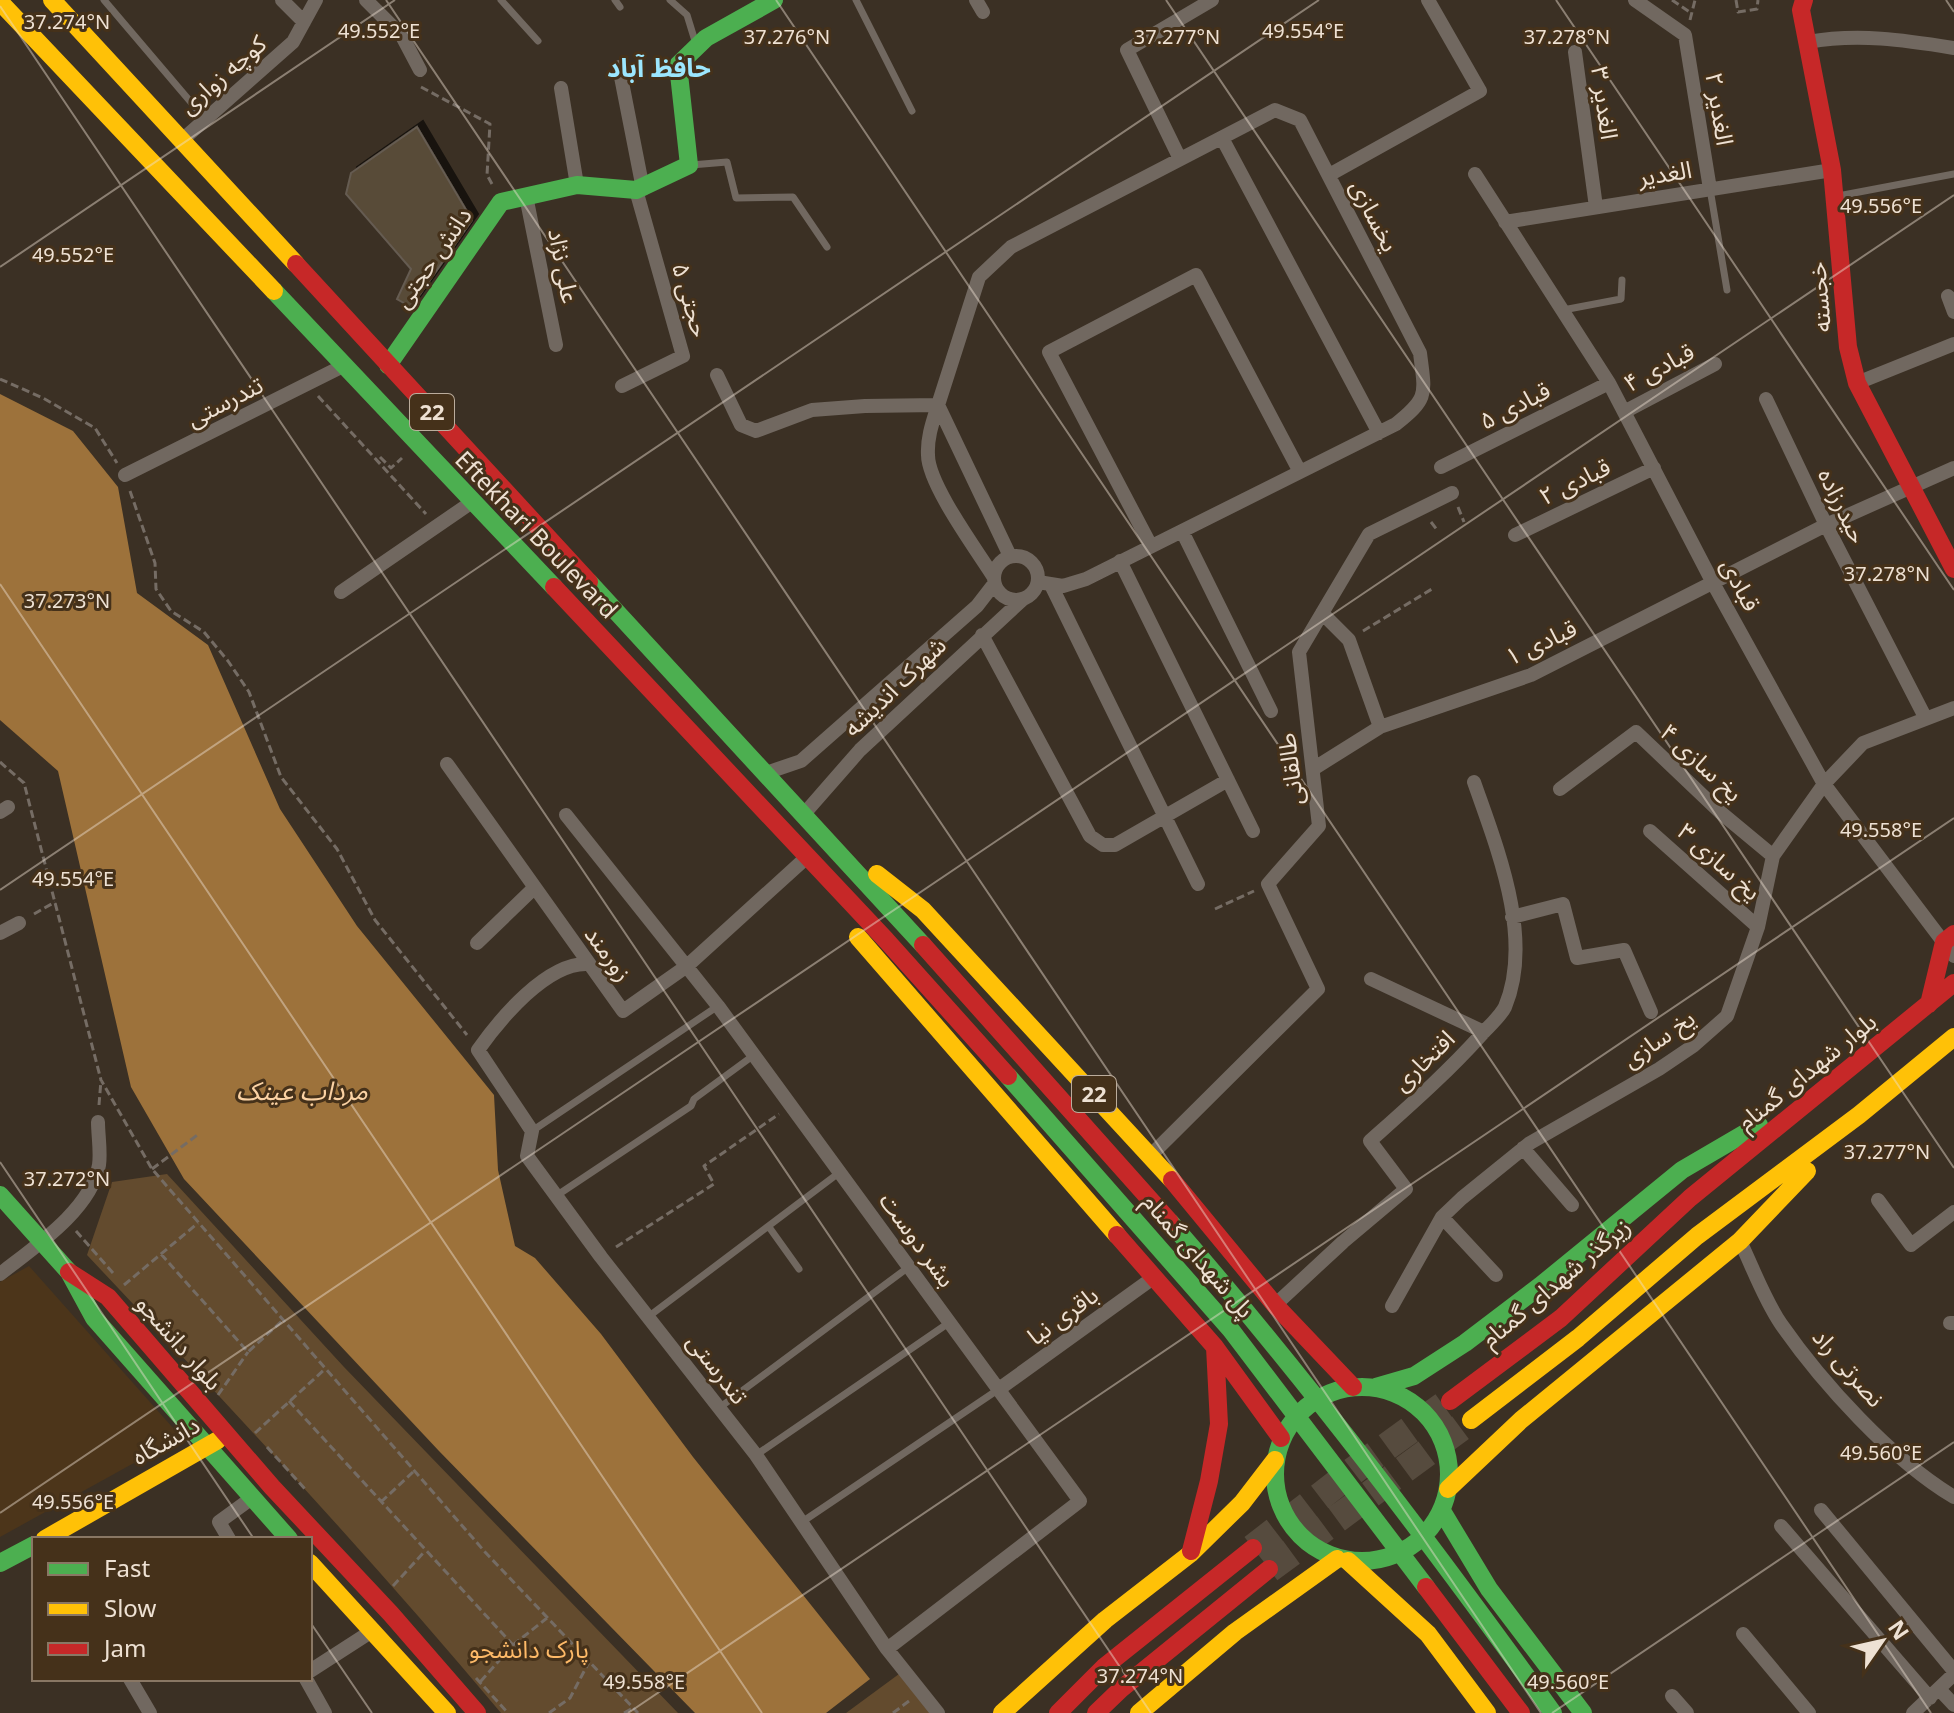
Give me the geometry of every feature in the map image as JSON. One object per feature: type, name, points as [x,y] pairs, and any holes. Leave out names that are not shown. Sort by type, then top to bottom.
[{"type":"main road","name":"Eftekhari Boulevard","points":[[52,0],[808,819]]},
{"type":"main road","points":[[639,189],[689,165],[678,65],[706,38],[774,0]]},
{"type":"main road","name":"خجسته","points":[[1804,0],[1801,10],[1832,170],[1848,347],[1857,383],[1954,569]]},
{"type":"main road","name":"Eftekhari Boulevard","points":[[0,2],[807,857]]},
{"type":"main road","name":"دانش حجتی","points":[[388,365],[501,202],[577,185],[639,189]]},
{"type":"main road","name":"22","points":[[808,819],[923,910],[1151,1155],[1275,1305],[1353,1387]]},
{"type":"main road","name":"پل شهدای گمنام","points":[[808,819],[1079,1118],[1250,1314],[1553,1713]]},
{"type":"main road","name":"22","points":[[807,857],[829,904],[1215,1347],[1281,1438]]},
{"type":"main road","name":"پل شهدای گمنام","points":[[807,857],[1050,1122],[1231,1330],[1521,1713]]},
{"type":"main road","points":[[1929,1004],[1951,944]]},
{"type":"main road","name":"بلوار شهدای گمنام","points":[[1690,1198],[1954,983]]},
{"type":"main road","points":[[1471,1420],[1578,1338],[1697,1236],[1859,1115],[1954,1037]]},
{"type":"main road","points":[[1487,1713],[1428,1634],[1342,1560],[1306,1542],[1290,1525],[1274,1483],[1275,1460],[1281,1438],[1294,1418],[1310,1403],[1330,1392],[1353,1387],[1376,1387],[1414,1376],[1465,1343],[1540,1286],[1682,1170],[1832,1082]]},
{"type":"main road","points":[[1448,1489],[1521,1420],[1740,1241],[1859,1115]]},
{"type":"main road","points":[[1107,1225],[1128,1233],[1149,1230],[1159,1224],[1170,1210],[1175,1183]]},
{"type":"main road","points":[[0,1195],[69,1272]]},
{"type":"main road","name":"زیرگذر شهدای گمنام","points":[[1450,1401],[1561,1318],[1690,1198]]},
{"type":"main road","name":"بلوار دانشجو","points":[[69,1272],[108,1297],[272,1487],[391,1614],[472,1708]]},
{"type":"main road","name":"بلوار دانشجو","points":[[69,1272],[94,1318],[287,1537]]},
{"type":"main road","points":[[1215,1347],[1227,1354],[1241,1355],[1266,1343],[1277,1318],[1275,1305]]},
{"type":"main road","points":[[1190,1554],[1209,1481],[1219,1424],[1215,1347]]},
{"type":"main road","points":[[1139,1713],[1199,1659],[1254,1616],[1342,1560],[1370,1562],[1393,1557],[1413,1546],[1430,1530],[1442,1511],[1448,1489],[1449,1466],[1444,1443],[1433,1423],[1415,1403],[1376,1387]]},
{"type":"main road","name":"دانشگاه","points":[[50,1537],[227,1435]]},
{"type":"main road","points":[[1002,1713],[1105,1620],[1190,1554],[1242,1503],[1275,1460]]},
{"type":"main road","points":[[1442,1511],[1489,1589],[1583,1713]]},
{"type":"main road","name":"دانشگاه","points":[[0,1563],[32,1547]]},
{"type":"main road","points":[[1058,1713],[1104,1667],[1253,1548]]},
{"type":"main road","points":[[312,1565],[447,1713]]},
{"type":"main road","points":[[1096,1713],[1121,1689],[1269,1569]]},
{"type":"main road","points":[[1428,1634],[1489,1589]]},
{"type":"main road","points":[[372,1631],[391,1614]]},
{"type":"street","points":[[282,0],[304,22]]},
{"type":"street","name":"کوچه زواری","points":[[181,141],[293,42],[316,0]]},
{"type":"street","points":[[366,0],[402,36],[420,70]]},
{"type":"street","points":[[1180,159],[1127,50],[1212,0]]},
{"type":"street","points":[[1329,175],[1480,91],[1428,0]]},
{"type":"street","name":"الغدیر ۲","points":[[1635,0],[1685,35],[1710,189]]},
{"type":"street","points":[[1808,42],[1843,36],[1914,41],[1954,48]]},
{"type":"street","name":"الغدیر ۳","points":[[1575,52],[1596,207]]},
{"type":"street","points":[[619,67],[639,189]]},
{"type":"street","points":[[561,88],[577,185]]},
{"type":"street","name":"یخسازی","points":[[994,580],[938,486],[928,458],[930,432],[979,277],[1011,247],[1275,110],[1300,120],[1420,353],[1425,387],[1419,406],[1379,433],[1075,583],[1063,586],[1045,584]]},
{"type":"street","points":[[1222,138],[1379,433]]},
{"type":"street","name":"الغدیر","points":[[1505,222],[1832,170]]},
{"type":"street","name":"قبادی","points":[[1475,174],[1609,383],[1713,583],[1824,784],[1951,944]]},
{"type":"street","name":"حجتی ۵","points":[[622,386],[683,356],[639,189]]},
{"type":"street","name":"علی نژاد","points":[[526,196],[556,345]]},
{"type":"street","points":[[1151,546],[1049,352],[1196,275],[1300,472]]},
{"type":"street","points":[[1948,296],[1954,312]]},
{"type":"street","points":[[1857,383],[1954,344]]},
{"type":"street","name":"قبادی ۴","points":[[1624,412],[1715,364]]},
{"type":"street","name":"تندرستی","points":[[125,475],[343,366]]},
{"type":"street","points":[[717,375],[741,425],[756,431],[812,410],[938,405],[1010,556]]},
{"type":"street","name":"قبادی ۵","points":[[1441,467],[1609,383]]},
{"type":"street","name":"حیدرزاده","points":[[1766,399],[1826,525],[1925,717]]},
{"type":"street","name":"قبادی ۲","points":[[1515,535],[1654,468]]},
{"type":"street","name":"قبادی ۱","points":[[1313,769],[1380,727],[1531,675],[1826,525],[1954,468]]},
{"type":"street","name":"طالقانی","points":[[1268,884],[1319,826],[1299,652],[1369,534],[1452,493]]},
{"type":"street","points":[[341,592],[472,502]]},
{"type":"street","points":[[1182,531],[1271,711]]},
{"type":"street","points":[[1045,584],[1023,599],[1008,600],[1002,596],[994,580],[999,564],[1010,556],[1024,558],[1035,567],[1045,584],[1165,817],[1198,884]]},
{"type":"street","points":[[1120,561],[1253,831]]},
{"type":"street","name":"شهرک اندیشه","points":[[766,773],[801,761],[977,606],[994,580]]},
{"type":"street","name":"شهرک اندیشه","points":[[808,819],[860,750],[1023,599]]},
{"type":"street","points":[[1322,613],[1349,640],[1380,727]]},
{"type":"street","points":[[982,635],[1090,836],[1103,845],[1115,845],[1228,780]]},
{"type":"street","points":[[909,665],[928,686]]},
{"type":"street","name":"یخ سازی","points":[[1392,1306],[1442,1217],[1523,1148],[1659,1069],[1693,1046],[1727,1016],[1758,927],[1773,856],[1824,784],[1863,743],[1954,708]]},
{"type":"street","name":"یخ سازی ۴","points":[[1560,789],[1636,732],[1720,812],[1773,856]]},
{"type":"street","name":"زورمند","points":[[447,764],[533,889],[623,1011],[687,966],[807,857]]},
{"type":"street","name":"افتخاری","points":[[1275,1305],[1406,1189],[1370,1141],[1454,1065],[1504,1009],[1517,955],[1512,917],[1503,865],[1474,782]]},
{"type":"street","name":"بشر دوست","points":[[566,815],[718,1006],[1080,1501],[887,1649]]},
{"type":"street","name":"یخ سازی ۳","points":[[1650,831],[1758,927]]},
{"type":"street","points":[[1151,1155],[1318,989],[1268,884]]},
{"type":"street","points":[[477,943],[533,889]]},
{"type":"street","points":[[1512,917],[1563,904],[1577,958],[1624,950],[1651,1012]]},
{"type":"street","points":[[0,933],[19,923]]},
{"type":"street","points":[[478,1050],[497,1022],[521,998],[566,967],[588,964]]},
{"type":"street","points":[[1371,979],[1484,1032]]},
{"type":"street","name":"تندرستی","points":[[478,1050],[532,1131],[527,1156],[601,1257],[756,1455],[887,1649],[938,1713]]},
{"type":"street","points":[[0,1274],[65,1220],[89,1189],[99,1166],[98,1122]]},
{"type":"street","points":[[1523,1148],[1572,1205]]},
{"type":"street","points":[[1878,1200],[1911,1245],[1954,1212]]},
{"type":"street","points":[[1442,1217],[1496,1275]]},
{"type":"street","name":"نصرتی راد","points":[[1740,1241],[1780,1322],[1845,1404],[1929,1482],[1954,1497]]},
{"type":"street","name":"باقری نیا","points":[[999,1389],[1153,1278]]},
{"type":"street","points":[[228,1537],[219,1522],[252,1498]]},
{"type":"street","points":[[1821,1510],[1954,1672],[1913,1713]]},
{"type":"street","points":[[1781,1526],[1934,1693],[1954,1705]]},
{"type":"street","points":[[312,1670],[372,1631]]},
{"type":"street","points":[[1743,1634],[1809,1713]]},
{"type":"street","points":[[131,1681],[150,1713]]},
{"type":"street","points":[[307,1681],[325,1713]]},
{"type":"street","points":[[1672,1696],[1687,1713]]},
{"type":"lane","points":[[104,0],[206,120]]},
{"type":"lane","points":[[501,0],[538,41]]},
{"type":"lane","points":[[670,0],[687,15],[696,47]]},
{"type":"lane","points":[[856,0],[912,111]]},
{"type":"lane","points":[[689,165],[727,162],[736,198],[793,197],[827,247]]},
{"type":"lane","points":[[1835,196],[1954,174]]},
{"type":"lane","points":[[1710,189],[1727,290]]},
{"type":"lane","points":[[1562,311],[1621,299],[1622,280]]},
{"type":"lane","points":[[532,1131],[718,1006]]},
{"type":"lane","points":[[556,1196],[691,1106],[694,1099],[754,1055]]},
{"type":"lane","points":[[648,1317],[840,1172]]},
{"type":"lane","points":[[769,1227],[799,1269]]},
{"type":"lane","points":[[719,1408],[910,1266]]},
{"type":"lane","points":[[756,1455],[950,1322]]},
{"type":"lane","points":[[800,1523],[999,1389]]},
{"type":"path","points":[[1672,0],[1691,13]]},
{"type":"path","points":[[1736,0],[1738,12],[1757,9],[1758,0]]},
{"type":"path","points":[[420,70],[413,81],[430,94],[490,124],[487,175],[501,202]]},
{"type":"path","points":[[0,379],[43,398],[95,428],[125,475],[155,563],[156,589],[171,611],[204,632],[228,661],[249,692],[281,777],[337,849],[375,920],[478,1050]]},
{"type":"path","points":[[307,384],[437,526]]},
{"type":"path","points":[[376,459],[380,457],[391,468]]},
{"type":"path","points":[[1349,640],[1432,589]]},
{"type":"path","points":[[0,762],[24,783],[101,1080],[152,1169],[485,1552],[638,1713]]},
{"type":"path","points":[[1215,909],[1268,884]]},
{"type":"path","points":[[19,923],[55,902]]},
{"type":"path","points":[[98,1122],[101,1080]]},
{"type":"path","points":[[601,1257],[714,1184],[704,1166],[792,1105]]},
{"type":"path","points":[[152,1169],[200,1133]]},
{"type":"path","points":[[65,1220],[114,1274]]},
{"type":"path","points":[[108,1297],[198,1223]]},
{"type":"path","points":[[161,1254],[248,1352]]},
{"type":"path","points":[[206,1411],[248,1352],[283,1320]]},
{"type":"path","points":[[255,1433],[325,1369]]},
{"type":"path","points":[[210,1383],[220,1393]]},
{"type":"path","points":[[289,1401],[513,1645]]},
{"type":"path","points":[[264,1443],[310,1494]]},
{"type":"path","points":[[381,1502],[414,1471]]},
{"type":"path","points":[[393,1586],[425,1551]]},
{"type":"path","points":[[472,1708],[480,1682],[513,1645],[547,1618]]},
{"type":"path","points":[[549,1713],[570,1698],[589,1662]]},
{"type":"path","points":[[470,1671],[508,1713]]},
{"type":"path","points":[[624,1713],[633,1708]]},
{"type":"shaded area","points":[[29,1266],[181,1437],[0,1537],[0,1282]]},
{"type":"green space","name":"پارک دانشجو","points":[[167,1174],[344,1367],[678,1713],[501,1713],[349,1538],[87,1255],[112,1182]]},
{"type":"green space","points":[[899,1674],[930,1713],[846,1713]]},
{"type":"water","name":"مرداب عینک","points":[[0,394],[73,431],[118,487],[137,593],[208,645],[280,809],[357,926],[494,1095],[498,1170],[515,1246],[535,1258],[601,1334],[693,1457],[870,1679],[826,1713],[695,1713],[439,1451],[184,1179],[131,1087],[58,771],[0,720]]},
{"type":"building","points":[[417,127],[472,220],[411,307],[397,299],[411,269],[346,194],[351,173]]},
{"type":"tunnel","points":[[1253,1548],[1450,1401]]},
{"type":"tunnel","points":[[1269,1569],[1471,1420]]},
{"type":"traffic: fast","points":[[388,365],[501,202],[577,185],[636,190],[689,165],[678,65],[706,38],[774,0]]},
{"type":"traffic: fast","points":[[274,291],[554,587]]},
{"type":"traffic: fast","points":[[589,582],[923,945]]},
{"type":"traffic: fast","points":[[1008,1076],[1231,1330],[1426,1587]]},
{"type":"traffic: fast","points":[[1376,1387],[1414,1376],[1465,1343],[1682,1170],[1759,1125]]},
{"type":"traffic: fast","points":[[0,1195],[69,1272],[94,1318],[287,1537]]},
{"type":"traffic: fast","points":[[1170,1222],[1367,1463],[1553,1713]]},
{"type":"traffic: fast","points":[[1362,1387],[1395,1393],[1424,1412],[1443,1441],[1449,1474],[1443,1507],[1424,1536],[1395,1555],[1362,1561],[1329,1555],[1300,1536],[1281,1507],[1275,1474],[1281,1441],[1300,1412],[1329,1393],[1362,1387]]},
{"type":"traffic: fast","points":[[1442,1511],[1489,1589],[1583,1713]]},
{"type":"traffic: fast","points":[[0,1563],[32,1546]]},
{"type":"traffic: slow","points":[[52,0],[296,264]]},
{"type":"traffic: slow","points":[[0,2],[274,291]]},
{"type":"traffic: slow","points":[[877,874],[923,910],[1172,1180]]},
{"type":"traffic: slow","points":[[858,937],[1117,1235]]},
{"type":"traffic: slow","points":[[1471,1420],[1578,1338],[1697,1236],[1859,1115],[1954,1037]]},
{"type":"traffic: slow","points":[[1448,1489],[1521,1420],[1740,1241],[1807,1171]]},
{"type":"traffic: slow","points":[[48,1537],[218,1440]]},
{"type":"traffic: slow","points":[[1002,1713],[1105,1620],[1190,1554],[1242,1503],[1275,1460]]},
{"type":"traffic: slow","points":[[1139,1713],[1235,1632],[1337,1559]]},
{"type":"traffic: slow","points":[[1348,1561],[1428,1634],[1487,1713]]},
{"type":"traffic: slow","points":[[312,1565],[447,1713]]},
{"type":"traffic: jam","points":[[1804,0],[1801,10],[1832,170],[1848,347],[1857,383],[1954,569]]},
{"type":"traffic: jam","points":[[296,264],[589,582]]},
{"type":"traffic: jam","points":[[554,587],[886,940],[1008,1076]]},
{"type":"traffic: jam","points":[[1929,1004],[1944,942],[1954,934]]},
{"type":"traffic: jam","points":[[923,945],[1170,1222]]},
{"type":"traffic: jam","points":[[1450,1401],[1561,1318],[1690,1198],[1954,983]]},
{"type":"traffic: jam","points":[[1172,1180],[1275,1305],[1353,1387]]},
{"type":"traffic: jam","points":[[1117,1235],[1215,1347],[1281,1438]]},
{"type":"traffic: jam","points":[[69,1272],[108,1297],[272,1487],[391,1614],[477,1713]]},
{"type":"traffic: jam","points":[[1191,1551],[1209,1481],[1219,1424],[1215,1347]]},
{"type":"traffic: jam","points":[[1058,1713],[1104,1667],[1253,1548]]},
{"type":"traffic: jam","points":[[1096,1713],[1121,1689],[1269,1569]]},
{"type":"traffic: jam","points":[[1426,1587],[1521,1713]]},
{"type":"district","name":"حافظ آباد","points":[[659,68]]}]
